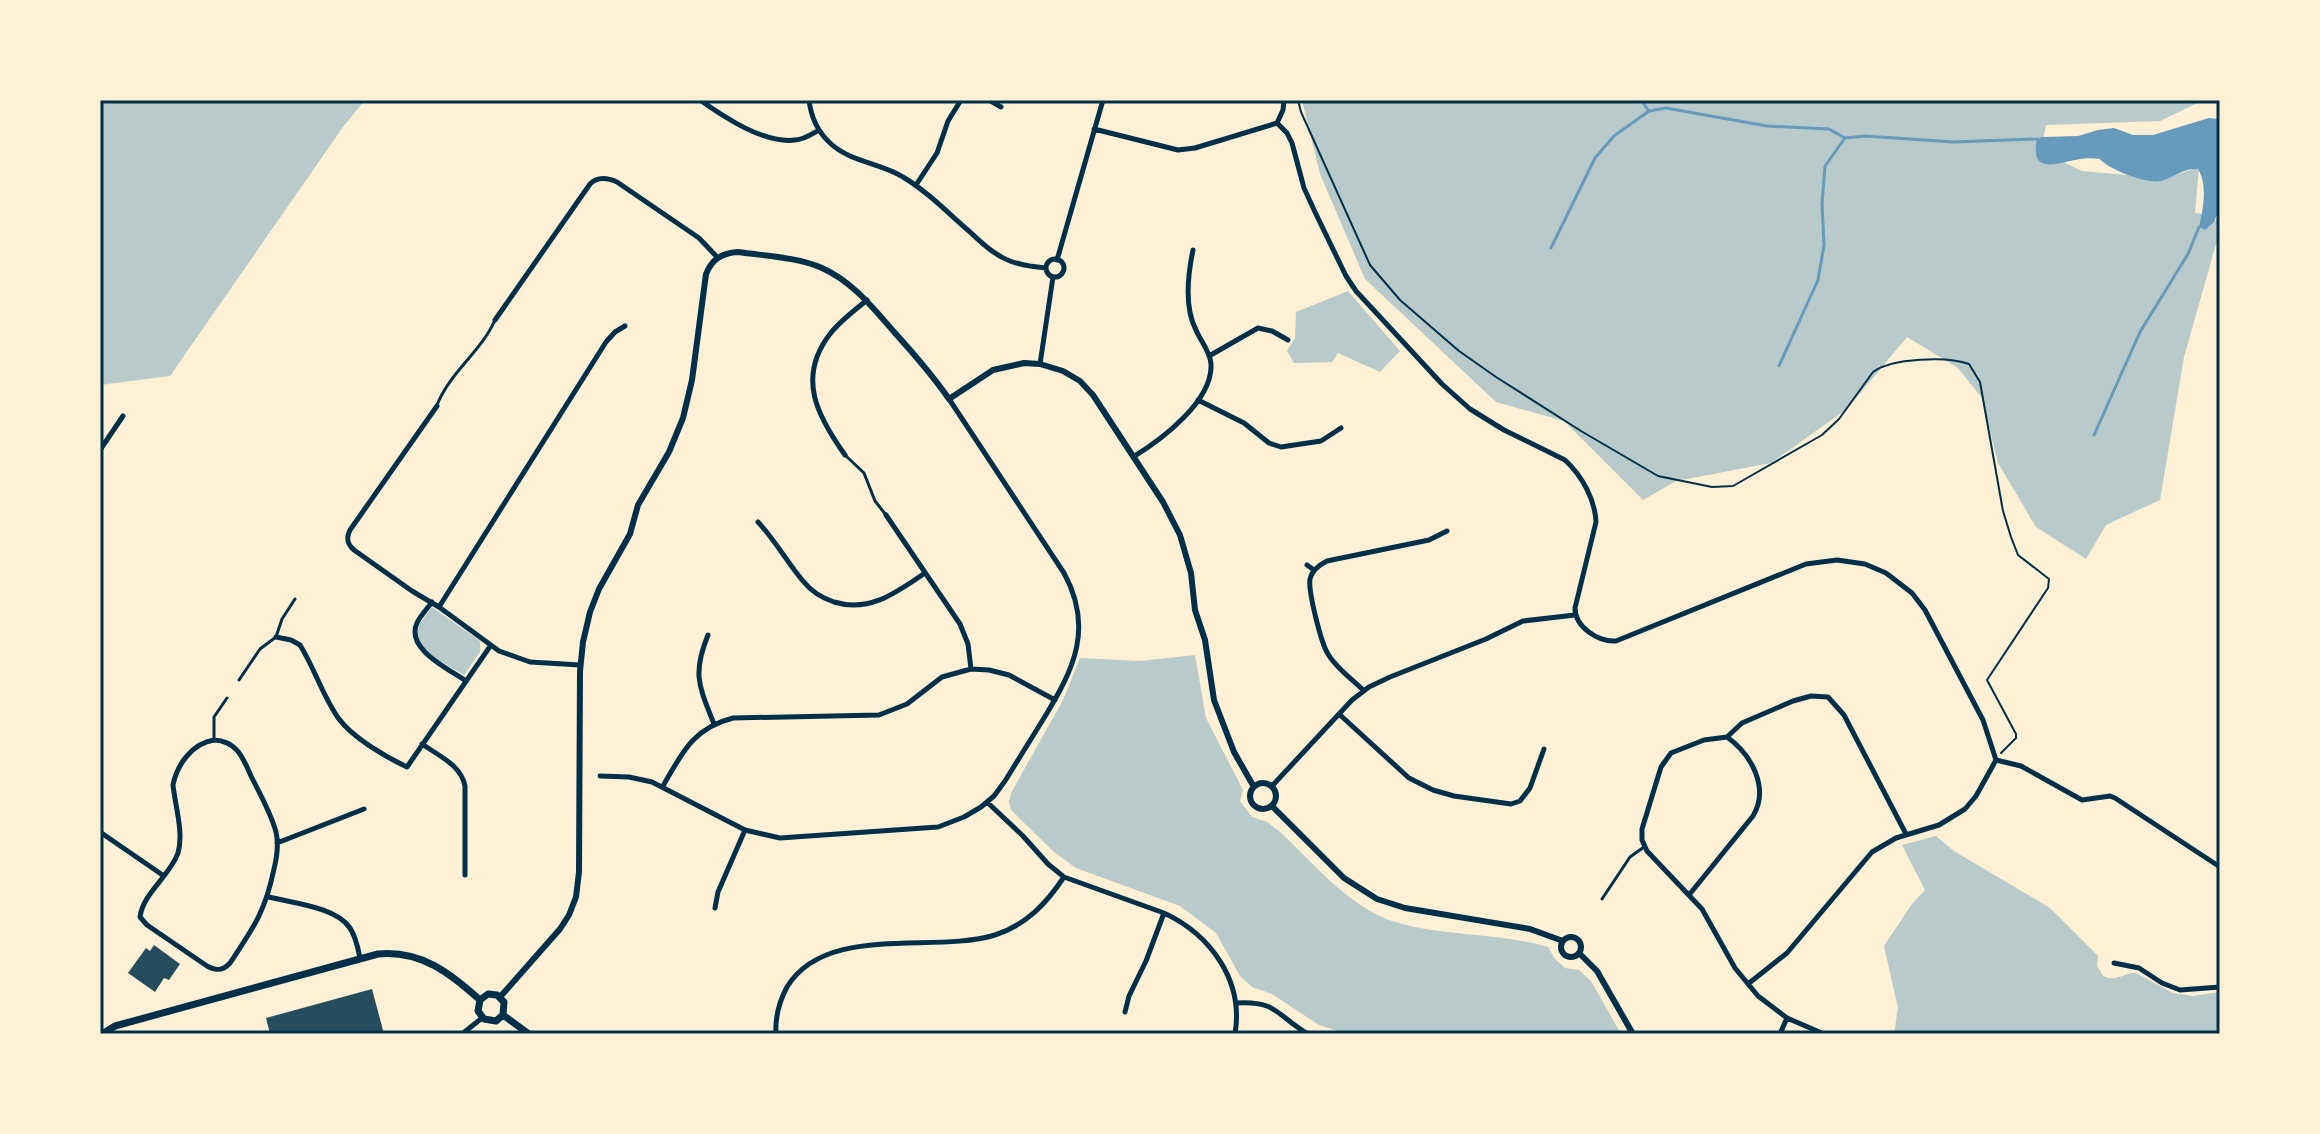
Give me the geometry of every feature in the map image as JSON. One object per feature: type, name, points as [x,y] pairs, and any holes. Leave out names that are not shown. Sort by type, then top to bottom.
[{"type":"main road","points":[[102,1034],[115,1026],[385,953],[417,957],[441,969],[480,1000]]},
{"type":"main road","points":[[488,994],[500,997],[506,1007],[503,1015],[491,1021],[482,1018],[478,1011],[480,1000],[488,994]]},
{"type":"main road","points":[[503,1015],[529,1034]]},
{"type":"street","points":[[700,100],[738,125],[775,138],[796,140],[819,130]]},
{"type":"street","points":[[809,100],[819,130],[828,142],[842,152],[886,168],[916,185],[993,251],[1014,262],[1046,268]]},
{"type":"street","points":[[916,185],[937,153],[948,121],[961,100]]},
{"type":"street","points":[[989,100],[1001,107]]},
{"type":"street","points":[[1057,260],[1103,100]]},
{"type":"street","points":[[1094,129],[1178,150],[1195,148],[1277,123],[1284,100]]},
{"type":"street","points":[[1277,123],[1292,143],[1304,188],[1349,282],[1449,391],[1493,424],[1562,458],[1572,466],[1590,494],[1596,522],[1575,615],[1584,628],[1600,638],[1616,641],[1806,564],[1837,560],[1872,566],[1886,573],[1905,586],[1925,610],[1983,720],[1996,760],[1976,796],[1959,814],[1934,827],[1906,834],[1868,855],[1787,953],[1748,984]]},
{"type":"street","points":[[495,320],[590,184],[597,179],[617,182],[699,238],[718,258]]},
{"type":"street","points":[[1133,457],[1162,438],[1198,400],[1210,376],[1209,356],[1190,315],[1189,278],[1193,250]]},
{"type":"street","points":[[500,997],[560,929],[576,897],[580,665],[587,624],[599,589],[630,534],[638,505],[669,452],[686,408],[709,267],[718,258],[738,252],[824,269],[844,280],[867,300],[931,375],[1064,573],[1079,618],[1078,643],[1069,674],[1005,781],[987,802],[964,817],[929,828],[766,837],[745,830],[663,786],[629,777],[600,776]]},
{"type":"street","points":[[1057,260],[1062,263],[1063,269],[1059,276],[1053,277],[1046,268],[1050,261],[1057,260]]},
{"type":"street","points":[[1040,364],[1053,277]]},
{"type":"street","points":[[845,455],[819,414],[814,396],[814,373],[828,337],[867,300]]},
{"type":"street","points":[[439,607],[606,342],[625,326]]},
{"type":"street","points":[[1209,356],[1258,328],[1272,331],[1288,340]]},
{"type":"street","points":[[949,399],[993,370],[1016,364],[1040,364],[1063,371],[1093,395],[1163,502],[1180,535],[1191,573],[1195,610],[1205,640],[1214,700],[1234,752],[1254,787]]},
{"type":"street","points":[[1198,400],[1239,421],[1269,443],[1281,447],[1321,441],[1341,428]]},
{"type":"street","points":[[437,406],[350,530],[348,544],[491,645],[523,661],[580,665]]},
{"type":"street","points":[[100,450],[123,416]]},
{"type":"street","points":[[886,515],[963,630],[971,669]]},
{"type":"street","points":[[758,522],[806,585],[818,595],[836,603],[855,606],[876,602],[891,596],[925,573]]},
{"type":"street","points":[[1364,691],[1331,659],[1323,645],[1310,586],[1314,570],[1327,561],[1429,540],[1447,531]]},
{"type":"street","points":[[1307,565],[1314,570]]},
{"type":"street","points":[[432,602],[416,624],[417,645],[466,681]]},
{"type":"street","points":[[1272,786],[1364,691],[1523,621],[1575,615]]},
{"type":"street","points":[[708,635],[699,656],[698,678],[714,724]]},
{"type":"street","points":[[276,637],[300,645],[344,726],[407,767],[491,645]]},
{"type":"street","points":[[663,786],[688,745],[714,724],[745,717],[879,715],[902,707],[942,677],[971,669],[1015,677],[1055,700]]},
{"type":"street","points":[[1824,1034],[1787,1018],[1766,1004],[1735,968],[1707,917],[1644,847],[1642,829],[1665,759],[1675,751],[1704,740],[1727,737],[1742,723],[1793,701],[1811,696],[1828,697],[1839,708],[1906,834]]},
{"type":"street","points":[[1339,714],[1396,768],[1440,793],[1460,797],[1522,804],[1544,749]]},
{"type":"street","points":[[1689,895],[1753,816],[1760,802],[1760,785],[1745,753],[1727,737]]},
{"type":"street","points":[[214,740],[229,743],[241,755],[275,829],[277,843],[269,897],[257,923],[223,969],[214,970],[142,921],[141,909],[179,849],[174,776],[196,746],[214,740]]},
{"type":"street","points":[[422,744],[456,768],[463,777],[465,875]]},
{"type":"street","points":[[1996,760],[2021,766],[2082,800],[2115,798],[2220,867]]},
{"type":"street","points":[[1265,783],[1272,786],[1276,798],[1272,806],[1265,809],[1254,805],[1250,794],[1254,787],[1265,783]]},
{"type":"street","points":[[987,802],[1064,877],[1164,913],[1195,931],[1213,950],[1226,971],[1236,1003],[1235,1034]]},
{"type":"street","points":[[1272,806],[1344,878],[1368,895],[1405,908],[1524,928],[1563,941],[1577,938],[1581,943],[1579,953]]},
{"type":"street","points":[[277,843],[364,809]]},
{"type":"street","points":[[715,908],[718,892],[745,830]]},
{"type":"street","points":[[100,832],[164,876]]},
{"type":"street","points":[[776,1034],[778,1007],[786,990],[814,960],[848,948],[994,935],[1034,914],[1064,877]]},
{"type":"street","points":[[269,897],[339,916],[352,931],[360,958]]},
{"type":"street","points":[[1125,1012],[1127,1000],[1164,913]]},
{"type":"street","points":[[1563,941],[1561,950],[1565,955],[1571,957],[1579,953]]},
{"type":"street","points":[[1579,953],[1597,971],[1633,1034]]},
{"type":"street","points":[[2114,963],[2136,967],[2180,990],[2220,987]]},
{"type":"street","points":[[1236,1003],[1264,1004],[1280,1012],[1308,1034]]},
{"type":"street","points":[[462,1034],[482,1018]]},
{"type":"street","points":[[1780,1034],[1787,1018]]},
{"type":"lane","points":[[437,406],[451,379],[480,347],[495,320]]},
{"type":"lane","points":[[845,455],[862,470],[875,501],[886,515]]},
{"type":"lane","points":[[239,680],[260,649],[276,637],[282,619],[295,599]]},
{"type":"lane","points":[[214,740],[214,717],[227,698]]},
{"type":"lane","points":[[1602,899],[1630,857],[1644,847]]},
{"type":"path","points":[[1298,100],[1370,265],[1400,300],[1459,351],[1496,377],[1658,476],[1712,487],[1733,486],[1822,435],[1839,419],[1878,368],[1930,360],[1969,364],[1980,382],[2003,511],[2011,537],[2018,555],[2049,579],[2048,588],[1987,680],[2016,734],[2016,738],[1996,760]]},
{"type":"shaded area","points":[[100,100],[365,100],[170,376],[100,385]]},
{"type":"shaded area","points":[[1302,100],[2204,100],[2160,121],[2046,125],[2041,151],[2082,171],[2138,176],[2175,175],[2199,167],[2195,213],[2209,215],[2220,223],[2184,357],[2160,500],[2106,525],[2086,559],[2036,527],[1998,463],[1982,398],[1958,368],[1907,337],[1847,409],[1771,463],[1676,481],[1643,500],[1564,421],[1496,402],[1365,279],[1320,174]]},
{"type":"shaded area","points":[[1348,291],[1400,351],[1380,372],[1338,353],[1332,362],[1294,363],[1287,351],[1295,338],[1296,312]]},
{"type":"shaded area","points":[[432,607],[480,641],[480,652],[464,675],[422,645],[418,630]]},
{"type":"shaded area","points":[[1195,655],[1206,718],[1243,790],[1240,801],[1252,817],[1267,822],[1279,831],[1359,904],[1389,920],[1548,947],[1565,968],[1579,970],[1591,981],[1621,1034],[1347,1034],[1319,1025],[1272,994],[1252,987],[1240,976],[1216,933],[1180,906],[1076,868],[1054,852],[1011,810],[1009,802],[1011,793],[1063,700],[1080,658],[1140,661]]},
{"type":"shaded area","points":[[1936,836],[1954,851],[2050,908],[2098,956],[2097,966],[2103,976],[2116,978],[2136,973],[2173,993],[2192,996],[2220,992],[2220,1034],[1894,1034],[1898,1008],[1884,946],[1925,890],[1902,845]]},
{"type":"water","points":[[2209,118],[2220,119],[2220,209],[2213,223],[2205,230],[2199,227],[2204,190],[2198,169],[2155,181],[2120,172],[2100,159],[2042,163],[2036,151],[2037,139],[2042,137],[2078,136],[2114,128],[2133,135],[2153,135]]},
{"type":"building","points":[[154,945],[180,964],[169,980],[164,978],[155,992],[128,973],[146,948],[150,951]]},
{"type":"building","points":[[372,989],[384,1034],[270,1034],[266,1018]]},
{"type":"waterway","points":[[1641,100],[1648,110]]},
{"type":"waterway","points":[[1551,248],[1595,158],[1614,136],[1649,111],[1666,108],[1767,126],[1829,129],[1845,138],[1865,136],[1954,142],[2037,139]]},
{"type":"waterway","points":[[1779,366],[1818,280],[1824,245],[1822,204],[1825,166],[1845,138]]},
{"type":"waterway","points":[[2094,435],[2140,332],[2188,254],[2199,227]]}]
